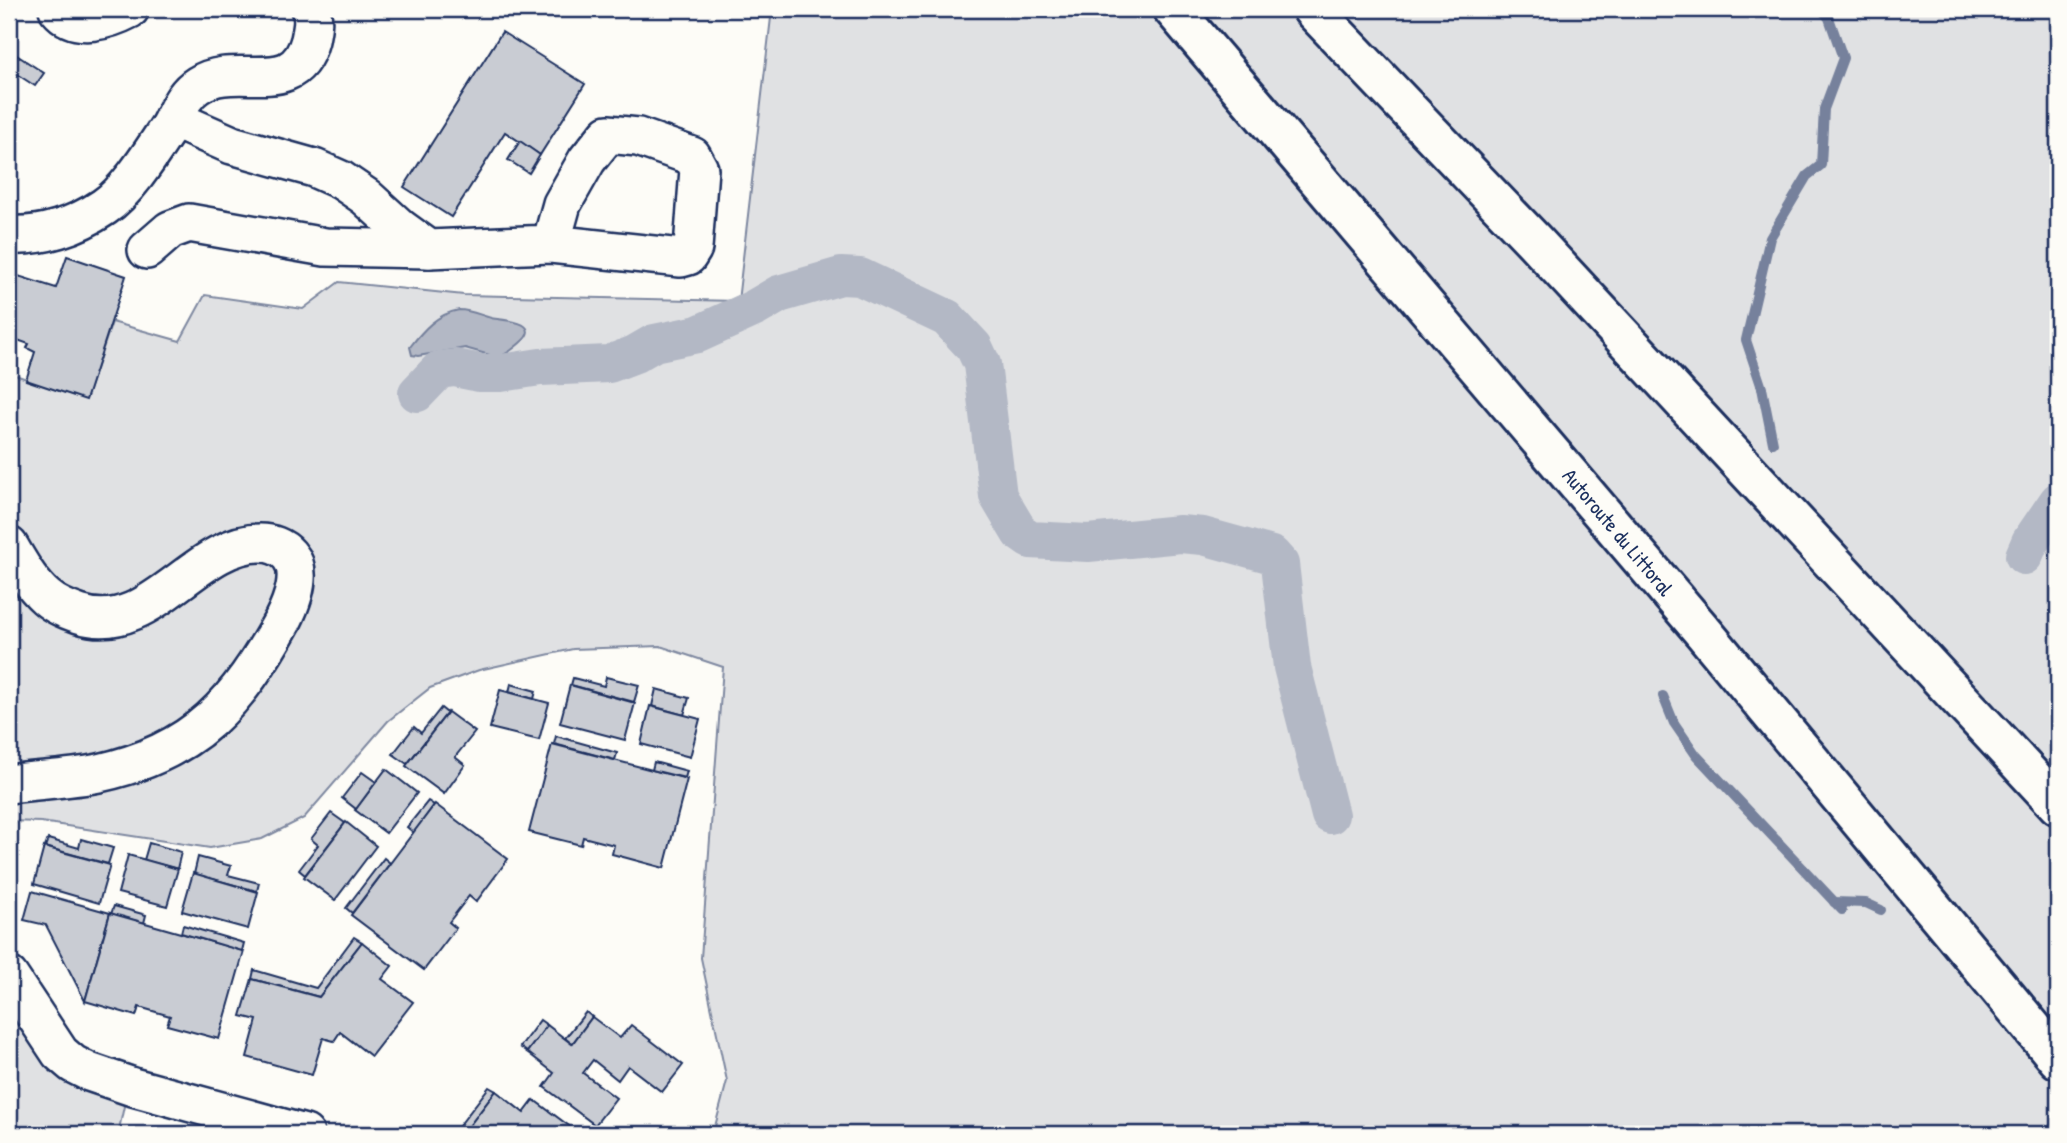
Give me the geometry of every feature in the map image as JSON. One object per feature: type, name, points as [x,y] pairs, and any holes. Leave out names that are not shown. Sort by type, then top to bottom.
[{"type":"highway","name":"Autoroute du Littoral","points":[[1173,9],[1705,634],[2058,1059]]},
{"type":"highway","points":[[1312,9],[1535,242],[2058,805]]},
{"type":"street","points":[[58,9],[62,14],[83,22],[111,19],[130,9]]},
{"type":"street","points":[[9,235],[30,236],[51,231],[106,206],[129,181],[173,120],[187,93],[200,84],[216,76],[285,74],[299,64],[306,52],[312,31],[313,14],[310,9]]},
{"type":"street","points":[[173,120],[232,145],[314,168],[341,180],[429,249]]},
{"type":"street","points":[[147,250],[170,230],[189,223],[326,247],[429,249],[551,244]]},
{"type":"street","points":[[9,546],[31,582],[46,597],[62,609],[91,618],[117,616],[140,607],[223,551],[245,543],[266,543],[284,549],[293,560],[297,575],[286,613],[240,689],[215,717],[188,739],[137,762],[98,773],[9,784]]},
{"type":"street","points":[[9,976],[60,1052],[73,1064],[134,1087],[305,1134]]},
{"type":"shaded area","points":[[772,9],[2058,9],[2058,1134],[713,1134],[727,1081],[701,958],[723,667],[660,646],[573,649],[479,670],[430,688],[388,721],[304,818],[262,839],[210,848],[41,822],[9,821],[9,373],[86,399],[112,322],[180,341],[205,295],[303,309],[339,282],[464,295],[738,301]]},
{"type":"shaded area","points":[[459,310],[519,323],[528,330],[527,336],[512,350],[497,357],[465,348],[412,355],[410,347],[425,329],[444,315]]},
{"type":"shaded area","points":[[9,1003],[126,1097],[118,1134],[9,1134]]},
{"type":"building","points":[[502,32],[585,84],[540,155],[505,132],[451,217],[404,187]]},
{"type":"building","points":[[15,54],[44,73],[35,86],[9,69]]},
{"type":"building","points":[[520,141],[540,155],[529,173],[508,160]]},
{"type":"building","points":[[67,256],[126,276],[86,400],[26,380],[35,352],[27,348],[29,344],[9,337],[9,273],[56,288]]},
{"type":"building","points":[[606,677],[639,685],[634,702],[571,685],[573,678],[604,686]]},
{"type":"building","points":[[511,684],[536,691],[534,699],[509,692]]},
{"type":"building","points":[[570,685],[635,703],[625,740],[560,723]]},
{"type":"building","points":[[656,689],[689,698],[684,715],[652,706]]},
{"type":"building","points":[[500,690],[549,703],[539,740],[490,728]]},
{"type":"building","points":[[650,706],[700,719],[690,757],[641,744]]},
{"type":"building","points":[[441,708],[447,713],[407,764],[393,754],[414,727],[421,733]]},
{"type":"building","points":[[448,712],[475,732],[455,757],[465,765],[444,794],[406,766]]},
{"type":"building","points":[[556,736],[617,753],[615,760],[554,744]]},
{"type":"building","points":[[552,744],[687,779],[664,868],[612,854],[614,845],[583,837],[581,845],[529,832]]},
{"type":"building","points":[[654,762],[687,771],[685,778],[652,770]]},
{"type":"building","points":[[386,769],[417,793],[386,833],[355,810]]},
{"type":"building","points":[[362,772],[376,782],[356,809],[342,798]]},
{"type":"building","points":[[428,801],[434,805],[414,833],[407,827]]},
{"type":"building","points":[[435,804],[508,859],[476,902],[469,896],[449,922],[456,928],[424,970],[351,915]]},
{"type":"building","points":[[331,813],[345,823],[305,875],[299,870],[318,845],[311,839]]},
{"type":"building","points":[[346,822],[376,846],[335,900],[304,877]]},
{"type":"building","points":[[48,839],[79,848],[81,839],[113,848],[108,864],[45,847]]},
{"type":"building","points":[[149,843],[181,852],[177,869],[144,860]]},
{"type":"building","points":[[44,847],[110,865],[99,903],[34,884]]},
{"type":"building","points":[[128,855],[178,869],[167,906],[118,893]]},
{"type":"building","points":[[198,857],[231,866],[228,875],[259,883],[257,891],[194,874]]},
{"type":"building","points":[[384,858],[390,863],[352,913],[346,908]]},
{"type":"building","points":[[193,873],[258,892],[248,929],[182,911]]},
{"type":"building","points":[[32,891],[110,913],[85,1001],[46,925],[24,920]]},
{"type":"building","points":[[114,906],[146,915],[144,923],[111,914]]},
{"type":"building","points":[[110,913],[244,951],[219,1039],[167,1025],[170,1016],[139,1007],[136,1016],[85,1001]]},
{"type":"building","points":[[183,925],[244,943],[242,951],[181,933]]},
{"type":"building","points":[[354,937],[362,942],[319,997],[252,979],[254,970],[316,988]]},
{"type":"building","points":[[362,942],[392,966],[382,979],[413,1002],[371,1056],[340,1032],[334,1041],[323,1038],[312,1075],[247,1057],[257,1020],[241,1016],[252,979],[319,997]]},
{"type":"building","points":[[586,1012],[592,1017],[572,1044],[565,1038]]},
{"type":"building","points":[[592,1017],[620,1038],[631,1025],[683,1065],[662,1092],[628,1066],[618,1080],[593,1060],[583,1073],[616,1098],[595,1125],[544,1087],[554,1073],[527,1052],[547,1025],[572,1044]]},
{"type":"building","points":[[540,1020],[547,1025],[527,1052],[520,1047]]},
{"type":"building","points":[[489,1087],[496,1091],[463,1134],[453,1134]]},
{"type":"building","points":[[496,1091],[524,1113],[534,1100],[580,1134],[463,1134]]},
{"type":"waterway","points":[[1773,443],[1762,388],[1746,340],[1770,238],[1807,176],[1821,165],[1824,109],[1843,58],[1829,18],[1821,9]]},
{"type":"waterway","points":[[417,393],[439,370],[455,368],[480,373],[501,373],[540,367],[609,364],[654,343],[698,334],[779,294],[841,276],[860,277],[947,318],[974,347],[982,364],[998,496],[1020,533],[1030,540],[1088,543],[1180,534],[1203,536],[1272,555],[1280,564],[1292,667],[1330,815]]},
{"type":"waterway","points":[[2024,556],[2030,542],[2058,501]]},
{"type":"waterway","points":[[1663,696],[1674,723],[1696,755],[1842,910]]},
{"type":"waterway","points":[[1834,902],[1866,903],[1881,910]]}]
